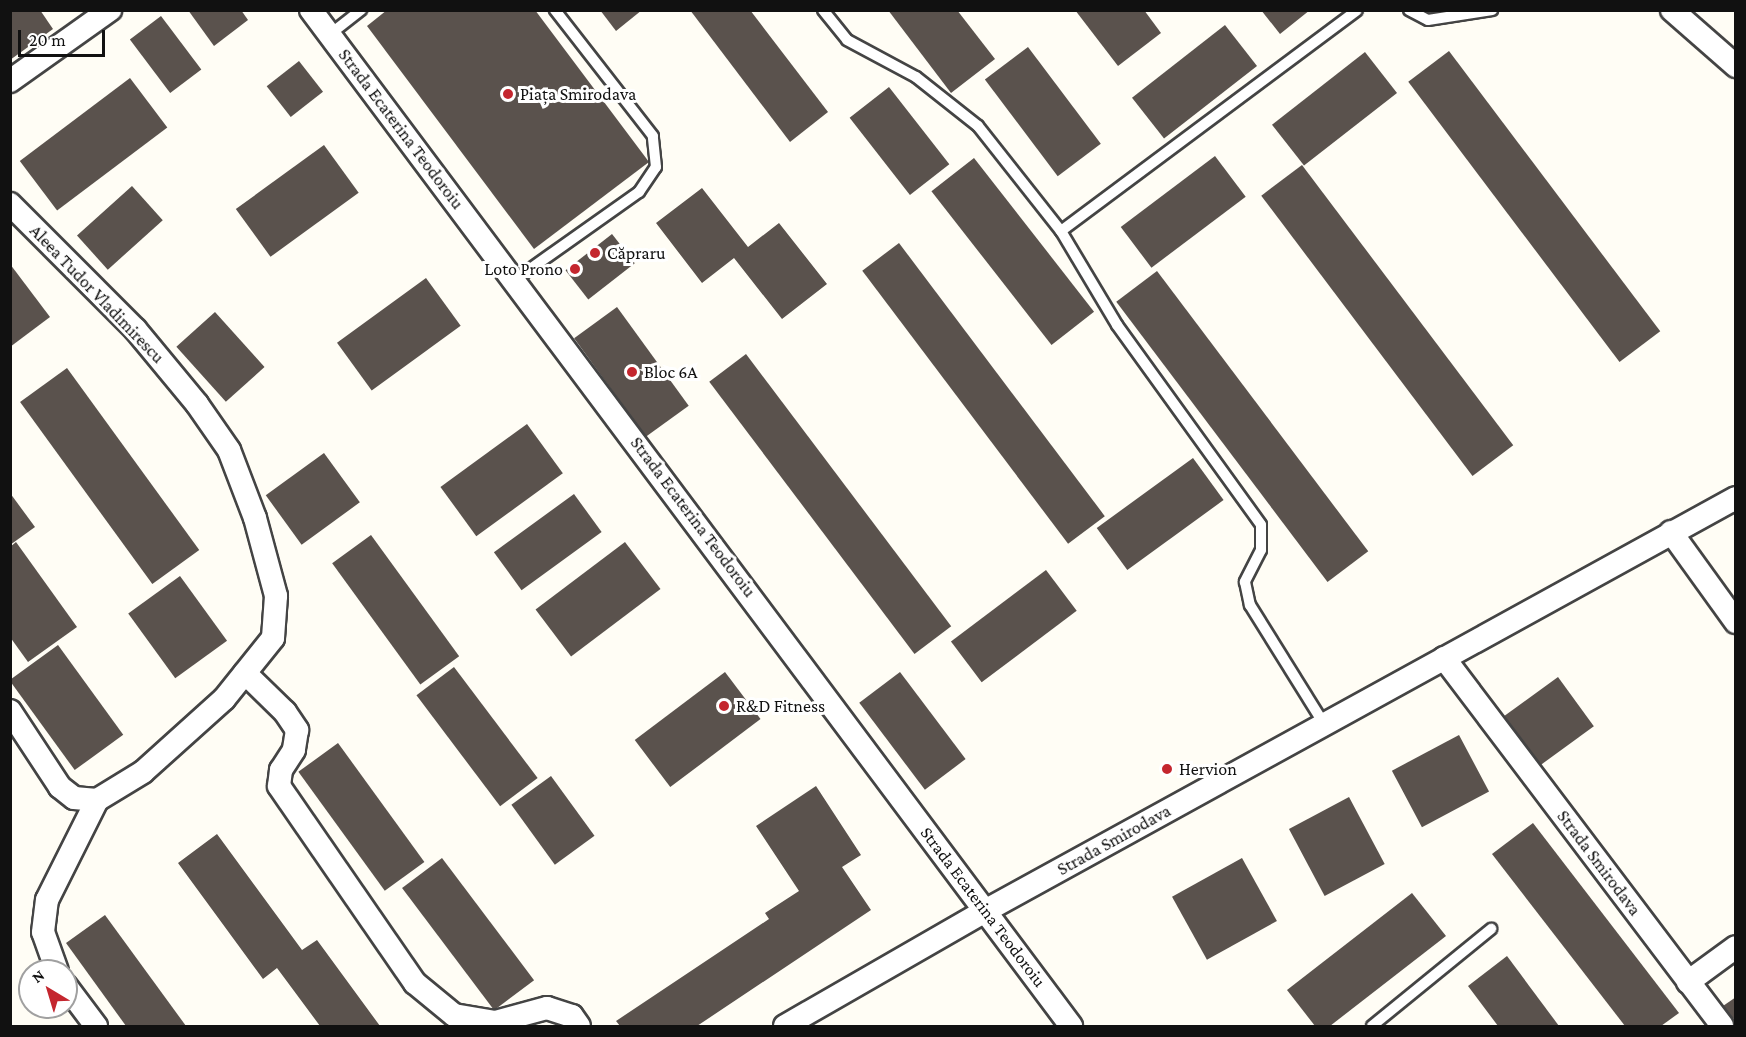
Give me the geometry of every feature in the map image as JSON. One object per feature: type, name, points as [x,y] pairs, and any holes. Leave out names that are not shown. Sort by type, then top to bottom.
[{"type":"street","name":"Strada Ecaterina Teodoroiu","points":[[311,10],[516,279],[1071,1026]]},
{"type":"street","points":[[1672,10],[1736,66]]},
{"type":"street","points":[[10,81],[107,11]]},
{"type":"street","name":"Aleea Tudor Vladimirescu","points":[[10,204],[135,329],[197,404],[229,450],[255,518],[276,596],[273,638],[224,699],[143,772],[97,800]]},
{"type":"street","name":"Strada Smirodava","points":[[785,1026],[985,911],[1736,498]]},
{"type":"street","points":[[1671,532],[1736,622]]},
{"type":"street","name":"Strada Smirodava","points":[[1444,658],[1722,1026]]},
{"type":"street","points":[[245,673],[285,712],[297,730],[294,750],[281,770],[279,786],[415,983],[454,1015],[495,1022],[547,1008],[572,1016],[579,1026]]},
{"type":"street","points":[[10,711],[60,787],[74,798],[97,800],[47,900],[43,932],[53,959]]},
{"type":"street","points":[[1688,982],[1736,947]]},
{"type":"street","points":[[78,1002],[96,1026]]},
{"type":"lane","points":[[329,35],[361,10]]},
{"type":"lane","points":[[516,279],[639,192],[656,167],[653,136],[555,10]]},
{"type":"lane","points":[[823,10],[847,40],[916,77],[978,126],[1061,231],[1117,325],[1261,525],[1261,550],[1245,582],[1250,605],[1324,724]]},
{"type":"lane","points":[[1061,231],[1357,10]]},
{"type":"lane","points":[[1409,10],[1428,20],[1492,10]]},
{"type":"lane","points":[[1372,1026],[1491,928]]},
{"type":"building","points":[[10,10],[40,10],[53,29],[10,60]]},
{"type":"building","points":[[188,10],[241,10],[248,20],[214,46]]},
{"type":"building","name":"Piața Smirodava","points":[[387,10],[535,10],[649,162],[534,249],[367,26]]},
{"type":"building","points":[[600,10],[642,10],[616,31]]},
{"type":"building","points":[[690,10],[750,10],[828,112],[790,142]]},
{"type":"building","points":[[888,10],[957,10],[995,59],[951,93]]},
{"type":"building","points":[[1075,10],[1144,10],[1161,33],[1118,66]]},
{"type":"building","points":[[1261,10],[1310,10],[1280,34]]},
{"type":"building","points":[[161,16],[201,70],[170,93],[130,39]]},
{"type":"building","points":[[1225,25],[1257,66],[1164,139],[1132,98]]},
{"type":"building","points":[[1028,47],[1101,144],[1058,176],[985,79]]},
{"type":"building","points":[[1449,51],[1660,331],[1620,362],[1408,82]]},
{"type":"building","points":[[1365,52],[1397,93],[1304,166],[1272,125]]},
{"type":"building","points":[[299,61],[323,92],[291,117],[267,86]]},
{"type":"building","points":[[130,78],[167,128],[57,211],[20,161]]},
{"type":"building","points":[[889,87],[949,164],[910,195],[850,118]]},
{"type":"building","points":[[324,145],[359,193],[270,257],[236,209]]},
{"type":"building","points":[[1215,156],[1246,197],[1151,268],[1121,227]]},
{"type":"building","points":[[974,158],[1094,312],[1052,345],[931,191]]},
{"type":"building","points":[[1302,165],[1513,445],[1473,476],[1261,196]]},
{"type":"building","points":[[132,186],[163,220],[108,270],[77,236]]},
{"type":"building","points":[[702,188],[748,247],[779,223],[827,284],[782,319],[734,258],[702,283],[656,223]]},
{"type":"building","points":[[612,234],[635,263],[588,299],[566,270]]},
{"type":"building","points":[[899,243],[1105,516],[1068,544],[862,271]]},
{"type":"building","points":[[10,264],[50,317],[10,347]]},
{"type":"building","points":[[1157,271],[1368,551],[1328,582],[1116,302]]},
{"type":"building","points":[[426,278],[461,326],[372,390],[337,343]]},
{"type":"building","name":"Bloc 6A","points":[[617,307],[689,406],[646,437],[574,338]]},
{"type":"building","points":[[215,312],[265,367],[226,402],[176,347]]},
{"type":"building","points":[[746,354],[951,626],[914,654],[709,382]]},
{"type":"building","points":[[67,368],[199,550],[152,584],[20,402]]},
{"type":"building","points":[[527,424],[563,473],[476,536],[440,487]]},
{"type":"building","points":[[324,453],[360,502],[302,545],[266,495]]},
{"type":"building","points":[[1193,458],[1224,500],[1127,570],[1097,528]]},
{"type":"building","points":[[10,493],[35,527],[10,545]]},
{"type":"building","points":[[574,494],[602,532],[522,590],[494,552]]},
{"type":"building","points":[[371,535],[459,656],[420,685],[332,563]]},
{"type":"building","points":[[16,542],[77,627],[28,662],[10,637],[10,547]]},
{"type":"building","points":[[625,542],[661,589],[571,657],[536,609]]},
{"type":"building","points":[[1046,570],[1077,611],[982,682],[951,642]]},
{"type":"building","points":[[180,576],[227,641],[175,678],[128,614]]},
{"type":"building","points":[[58,645],[123,735],[75,770],[10,681]]},
{"type":"building","points":[[454,667],[538,778],[500,806],[416,695]]},
{"type":"building","points":[[725,672],[761,719],[670,787],[635,740]]},
{"type":"building","points":[[900,672],[966,759],[925,790],[859,703]]},
{"type":"building","points":[[1558,677],[1594,726],[1538,767],[1502,718]]},
{"type":"building","points":[[1459,735],[1489,792],[1422,827],[1392,771]]},
{"type":"building","points":[[338,743],[424,862],[385,891],[298,772]]},
{"type":"building","points":[[551,776],[594,836],[555,865],[511,805]]},
{"type":"building","points":[[816,786],[861,855],[842,867],[871,910],[697,1026],[620,1026],[616,1021],[769,919],[765,913],[799,891],[756,826]]},
{"type":"building","points":[[1349,797],[1385,864],[1325,896],[1289,829]]},
{"type":"building","points":[[1533,823],[1679,1013],[1661,1026],[1625,1026],[1492,854]]},
{"type":"building","points":[[217,834],[302,950],[317,940],[380,1026],[320,1026],[277,968],[263,979],[178,863]]},
{"type":"building","points":[[442,858],[534,980],[494,1010],[402,888]]},
{"type":"building","points":[[1242,858],[1277,921],[1207,960],[1172,897]]},
{"type":"building","points":[[1412,893],[1446,936],[1330,1026],[1315,1026],[1287,990]]},
{"type":"building","points":[[105,915],[186,1026],[126,1026],[66,943]]},
{"type":"building","points":[[1507,956],[1559,1026],[1498,1026],[1468,986]]},
{"type":"building","points":[[1736,997],[1736,1022],[1723,1006]]},
{"type":"place","name":"Piața Smirodava","points":[[508,94]]},
{"type":"place","name":"Căpraru","points":[[595,253]]},
{"type":"place","name":"Loto Prono","points":[[575,269]]},
{"type":"place","name":"Bloc 6A","points":[[632,372]]},
{"type":"place","name":"R&D Fitness","points":[[724,706]]},
{"type":"place","name":"Hervion","points":[[1167,769]]}]
